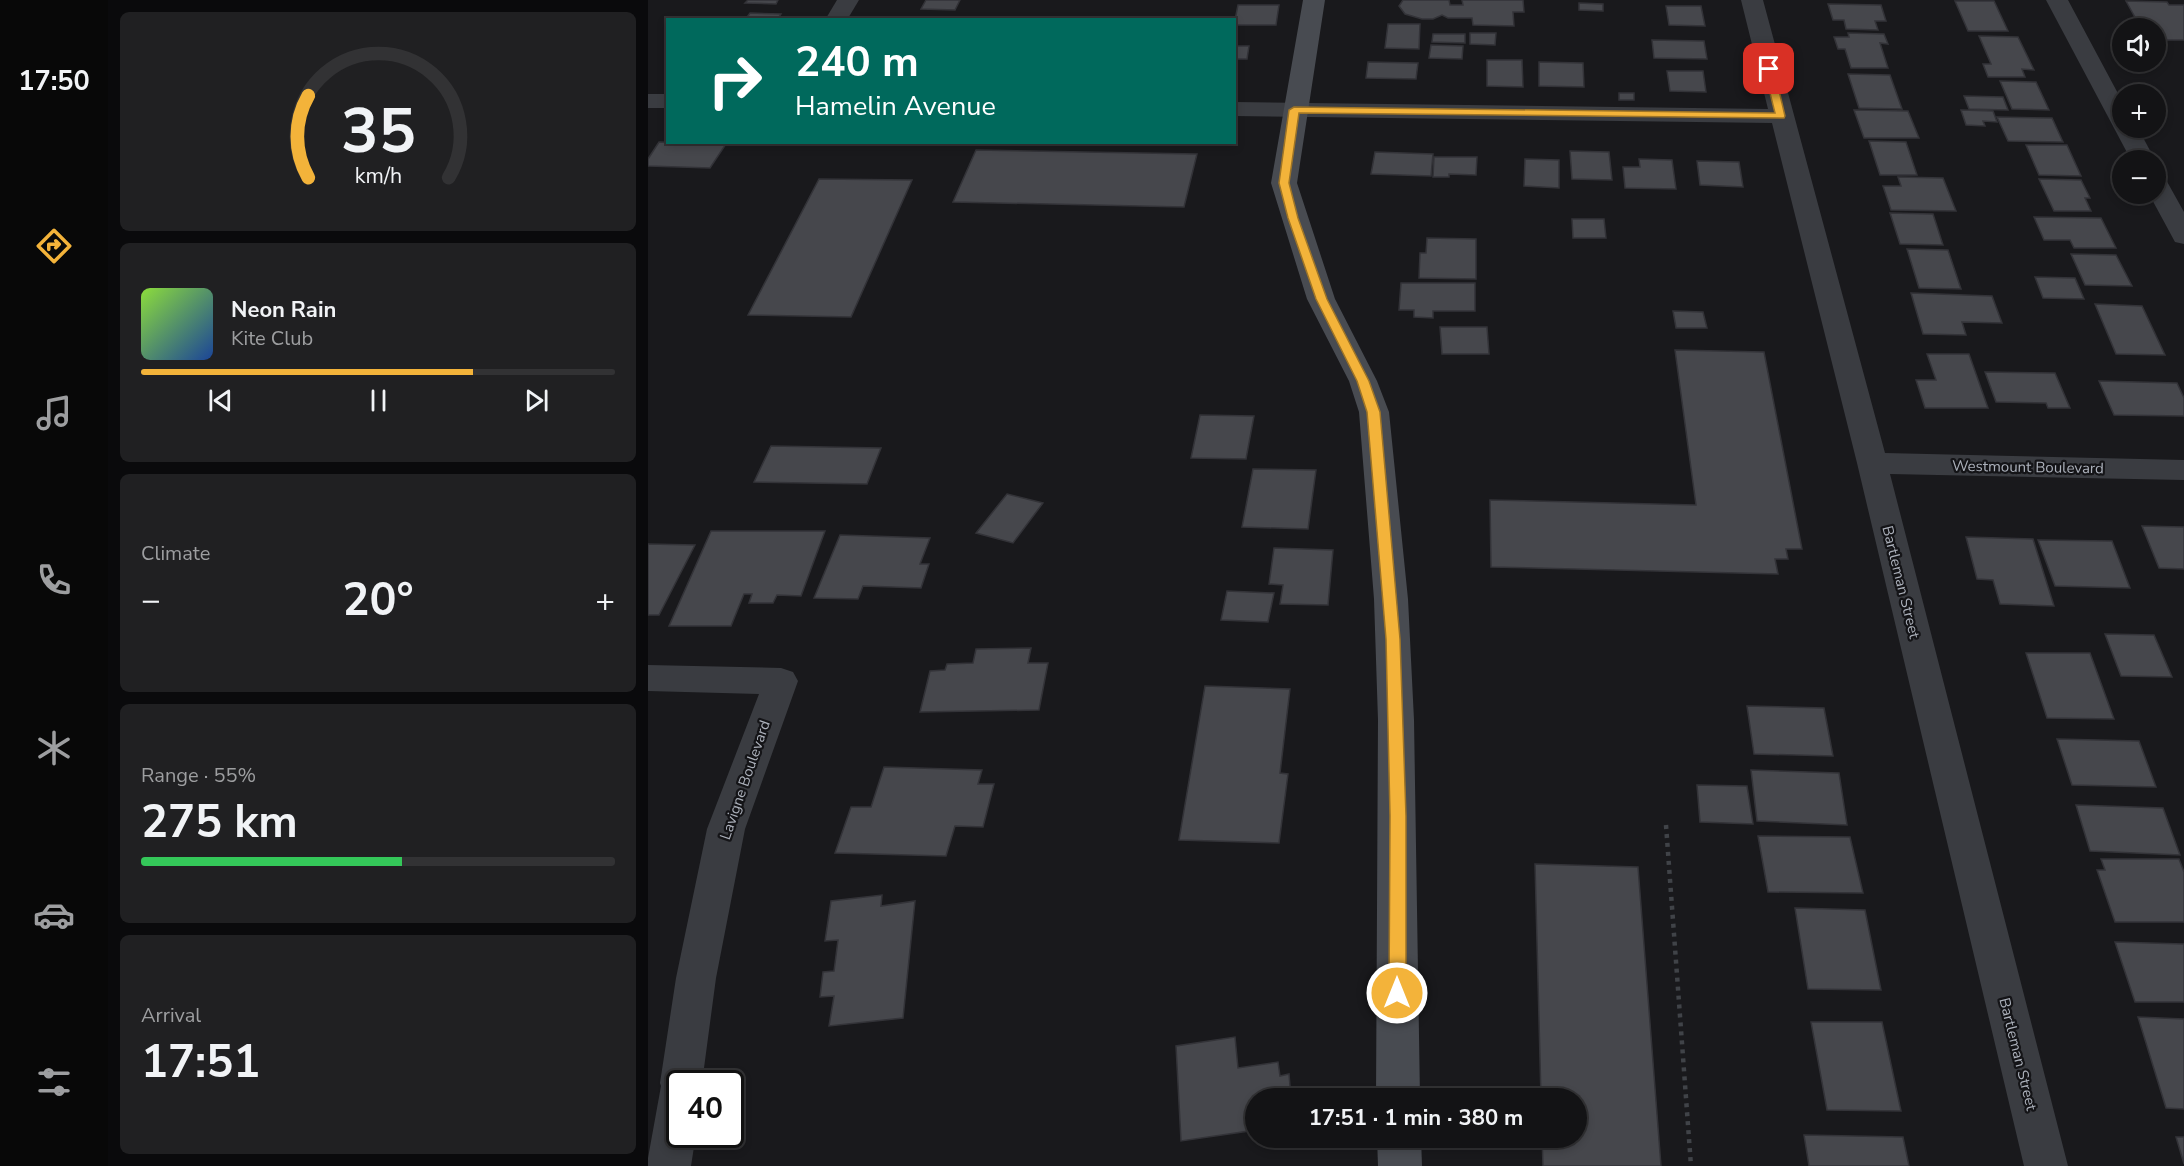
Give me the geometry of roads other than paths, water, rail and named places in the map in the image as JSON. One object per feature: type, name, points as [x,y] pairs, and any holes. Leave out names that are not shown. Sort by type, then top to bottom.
[{"type":"street","points":[[837,18],[848,0]]},
{"type":"street","points":[[1314,0],[1294,110],[1284,183],[1293,218],[1322,299],[1363,381],[1374,412],[1391,599],[1396,720],[1398,1088]]},
{"type":"street","name":"Bartleman Street","points":[[1752,0],[1780,116],[1872,463],[2046,1166]]},
{"type":"street","points":[[2057,0],[2112,103]]},
{"type":"street","points":[[648,101],[666,102]]},
{"type":"street","points":[[1236,110],[1780,116]]},
{"type":"street","points":[[2166,202],[2184,236]]},
{"type":"street","name":"Westmount Boulevard","points":[[1872,463],[2184,470]]},
{"type":"street","name":"Lavigne Boulevard","points":[[648,678],[781,681],[726,829],[696,978],[683,1070]]},
{"type":"street","points":[[669,1166],[672,1148]]},
{"type":"street","points":[[1400,1148],[1400,1166]]}]
